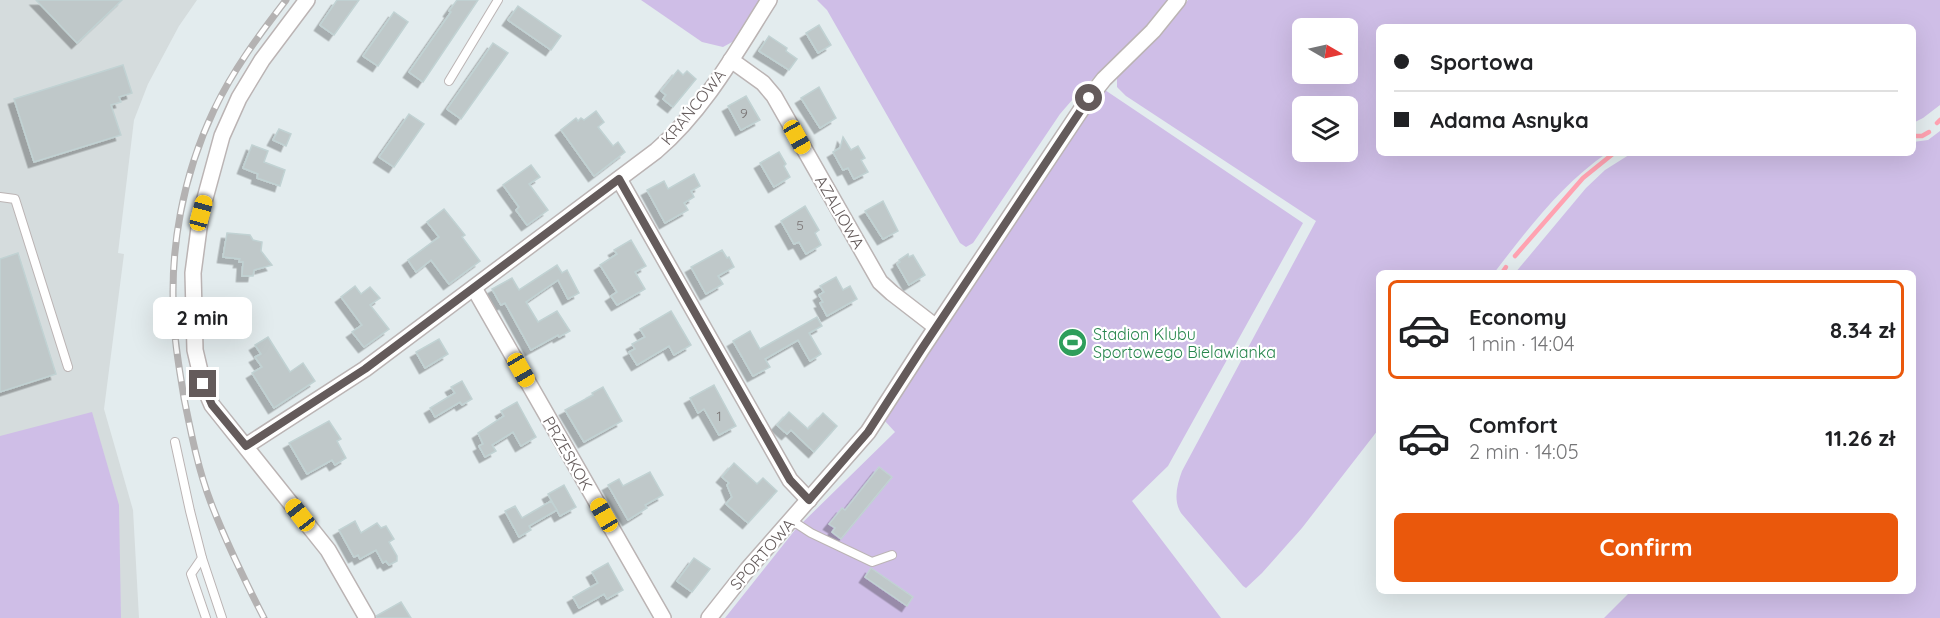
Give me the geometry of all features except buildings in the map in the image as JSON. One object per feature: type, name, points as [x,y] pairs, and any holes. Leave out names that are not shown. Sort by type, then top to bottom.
[{"type":"street","points":[[307,0],[262,60],[239,98],[222,136],[201,213],[193,273],[195,350],[203,384],[212,405],[328,550],[367,618]]},
{"type":"street","name":"KRAŃCOWA","points":[[246,446],[365,369],[656,151],[674,134],[704,98],[769,0]]},
{"type":"street","name":"SPORTOWA","points":[[709,618],[739,580],[868,432],[1096,88],[1153,31],[1178,0]]},
{"type":"street","name":"AZALIOWA","points":[[731,60],[763,82],[774,96],[880,282],[936,327]]},
{"type":"street","points":[[619,179],[790,480],[809,500]]},
{"type":"street","name":"PRZESKOK","points":[[474,288],[663,618]]},
{"type":"lane","points":[[449,81],[498,0]]},
{"type":"lane","points":[[0,197],[15,199],[68,367]]},
{"type":"lane","points":[[176,442],[202,558],[222,618]]},
{"type":"lane","points":[[791,520],[812,533],[872,562],[892,555]]},
{"type":"lane","points":[[202,558],[191,574],[206,618]]},
{"type":"shaded area","points":[[0,0],[197,0],[179,26],[148,84],[134,120],[118,253],[124,254],[104,409],[133,510],[139,618],[0,618]]},
{"type":"shaded area","points":[[641,0],[761,0],[734,41],[723,47],[702,42]]},
{"type":"shaded area","points":[[817,0],[1168,0],[1153,21],[1079,92],[1060,114],[973,243],[966,247],[960,243],[827,10]]},
{"type":"shaded area","points":[[1188,0],[1940,0],[1940,105],[1916,122],[1916,24],[1376,24],[1376,156],[1603,156],[1560,193],[1532,224],[1496,270],[1376,270],[1376,433],[1302,528],[1246,588],[1181,513],[1176,498],[1177,487],[1182,471],[1316,221],[1126,96],[1117,87],[1117,78],[1154,41]]},
{"type":"shaded area","points":[[1102,88],[1303,223],[1168,466],[1132,501],[1221,618],[725,618],[795,530],[895,432],[884,420]]},
{"type":"shaded area","points":[[1940,131],[1940,618],[1604,618],[1628,594],[1916,594],[1916,270],[1518,270],[1586,188],[1605,170],[1627,156],[1916,156],[1916,142],[1928,140]]},
{"type":"shaded area","points":[[92,412],[119,505],[121,618],[0,618],[0,436]]},
{"type":"waterway","points":[[1937,123],[1940,120]]},
{"type":"waterway","points":[[1916,136],[1929,132]]},
{"type":"waterway","points":[[1515,256],[1583,178],[1610,156]]},
{"type":"railway","points":[[264,618],[223,532],[206,490],[184,398],[177,350],[173,294],[180,213],[186,186],[203,135],[221,95],[238,67],[286,0]]},
{"type":"place","name":"Stadion Klubu Sportowego Bielawianka","points":[[1072,343]]},
{"type":"route","points":[[203,384],[212,405],[246,446],[365,369],[619,179],[790,480],[809,500],[868,432],[1089,98]]}]
